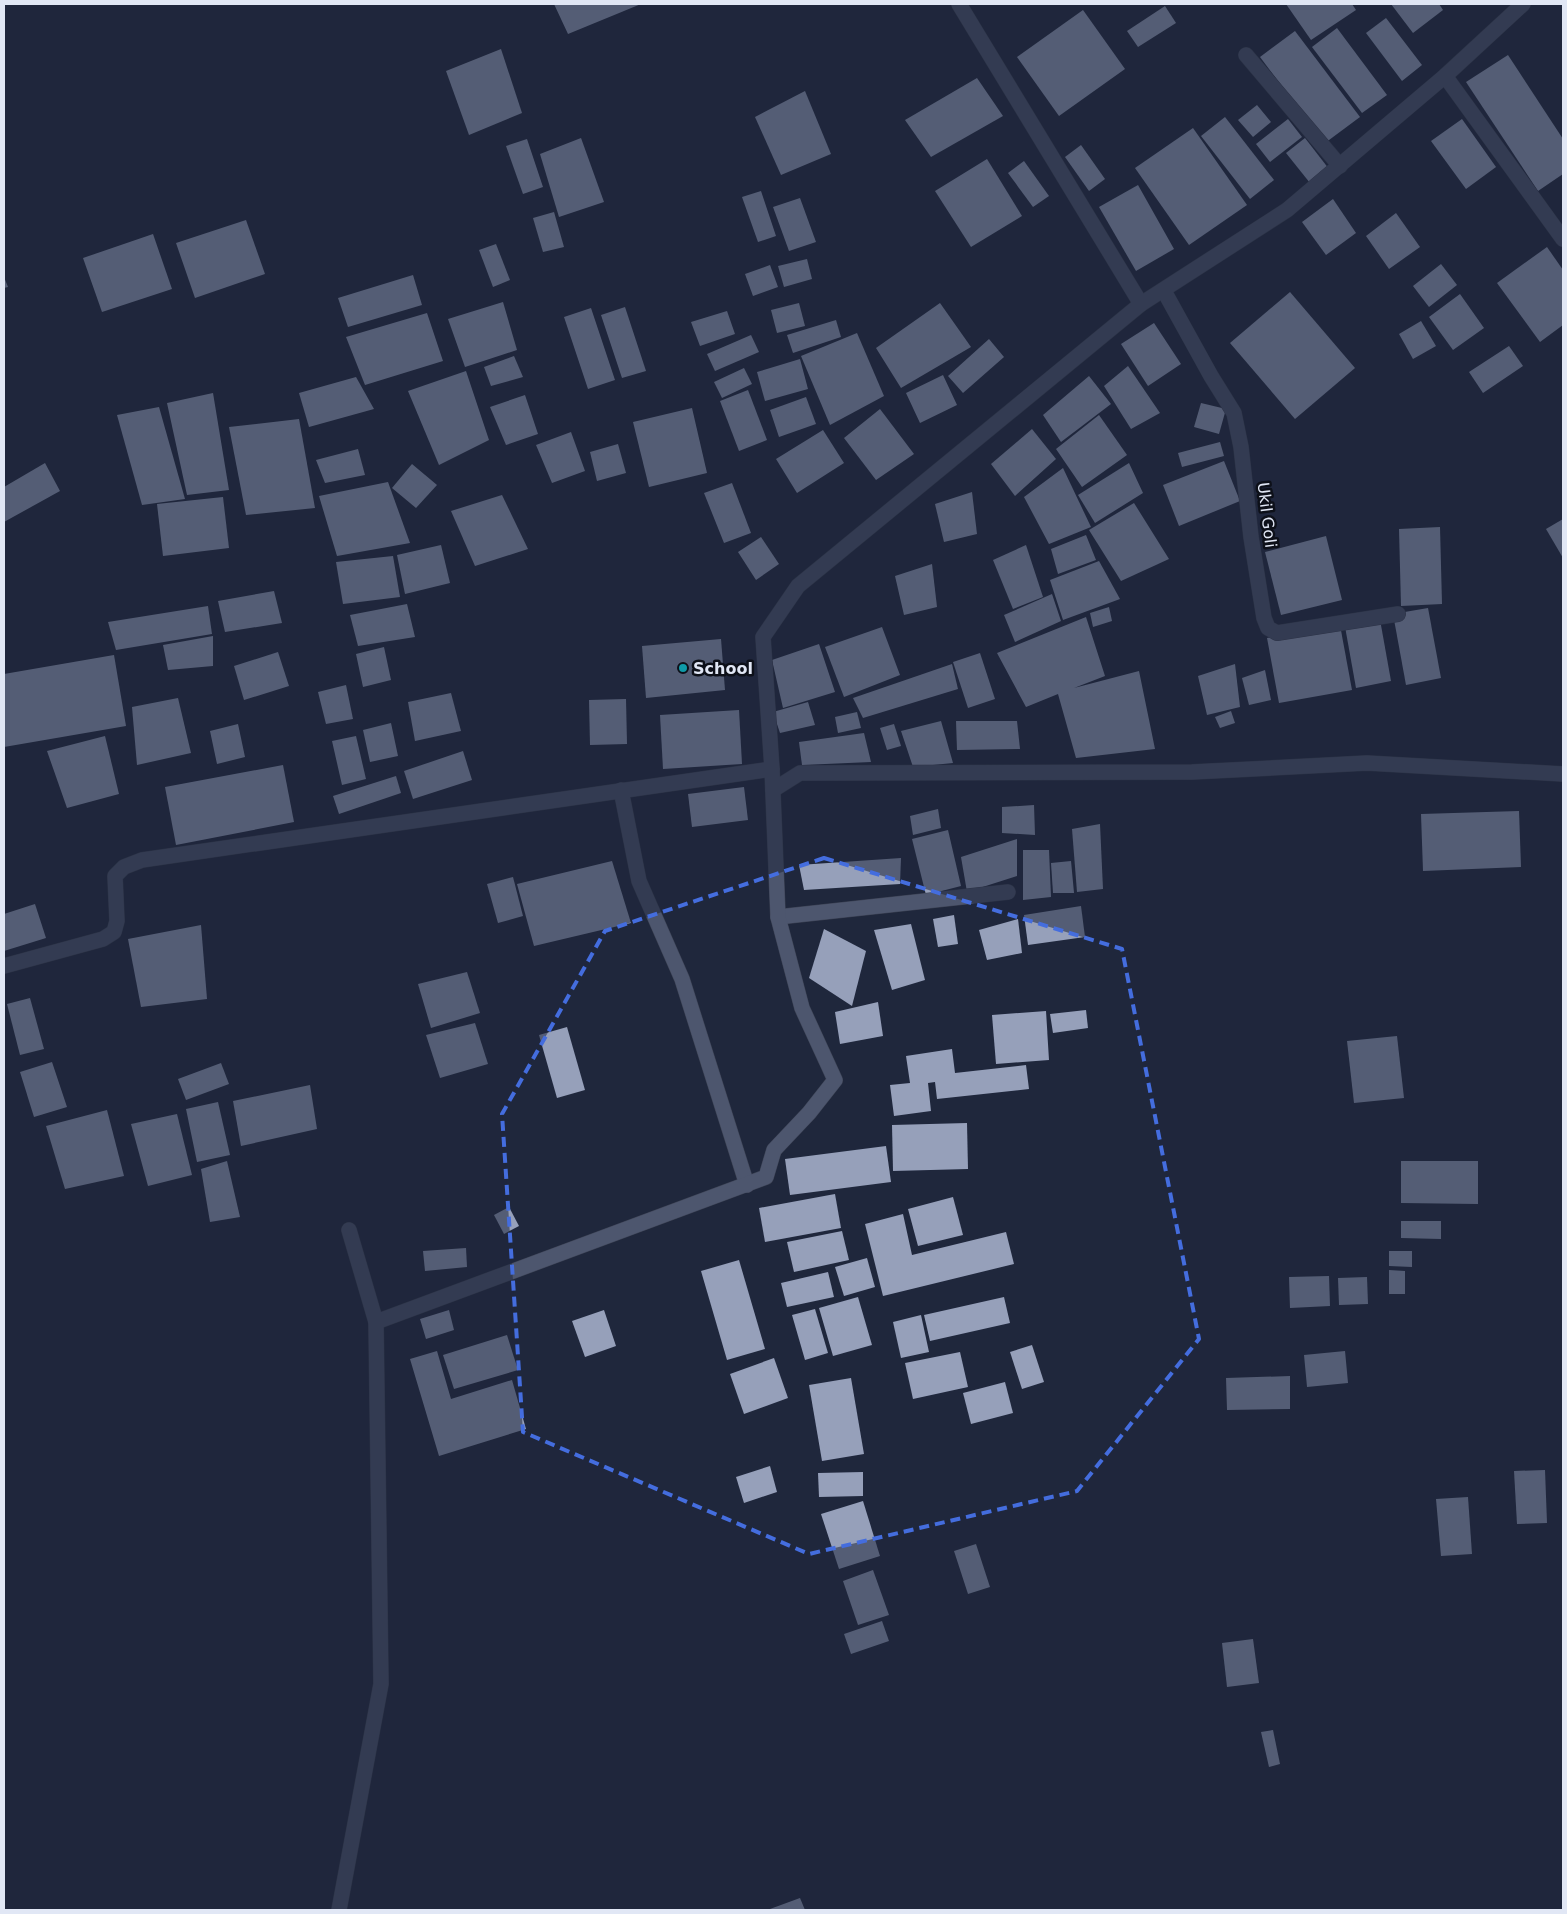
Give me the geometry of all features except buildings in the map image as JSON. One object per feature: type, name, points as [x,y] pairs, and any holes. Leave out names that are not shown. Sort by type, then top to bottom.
[{"type":"street","points":[[959,4],[1141,304]]},
{"type":"street","points":[[376,1322],[766,1177],[774,1150],[809,1114],[835,1080],[802,1008],[778,917],[772,769],[763,637],[798,586],[1141,304],[1164,291],[1287,210],[1445,76],[1523,4]]},
{"type":"street","points":[[1246,55],[1340,166]]},
{"type":"street","points":[[1445,76],[1563,239]]},
{"type":"street","name":"Ukil Goli","points":[[1164,291],[1211,376],[1234,413],[1241,447],[1251,537],[1264,618],[1268,628],[1277,633],[1398,614]]},
{"type":"street","points":[[773,790],[800,773],[1192,772],[1367,763],[1563,774]]},
{"type":"street","points":[[4,966],[104,939],[114,932],[117,921],[115,876],[124,867],[142,860],[772,769]]},
{"type":"street","points":[[622,790],[639,881],[682,979],[747,1185]]},
{"type":"street","points":[[778,917],[1008,892]]},
{"type":"street","points":[[339,1910],[381,1684],[376,1322],[350,1230]]},
{"type":"highlighted area","points":[[824,858],[1122,949],[1199,1339],[1077,1491],[809,1554],[523,1432],[502,1114],[605,931]]},
{"type":"place","name":"School","points":[[683,668]]}]
